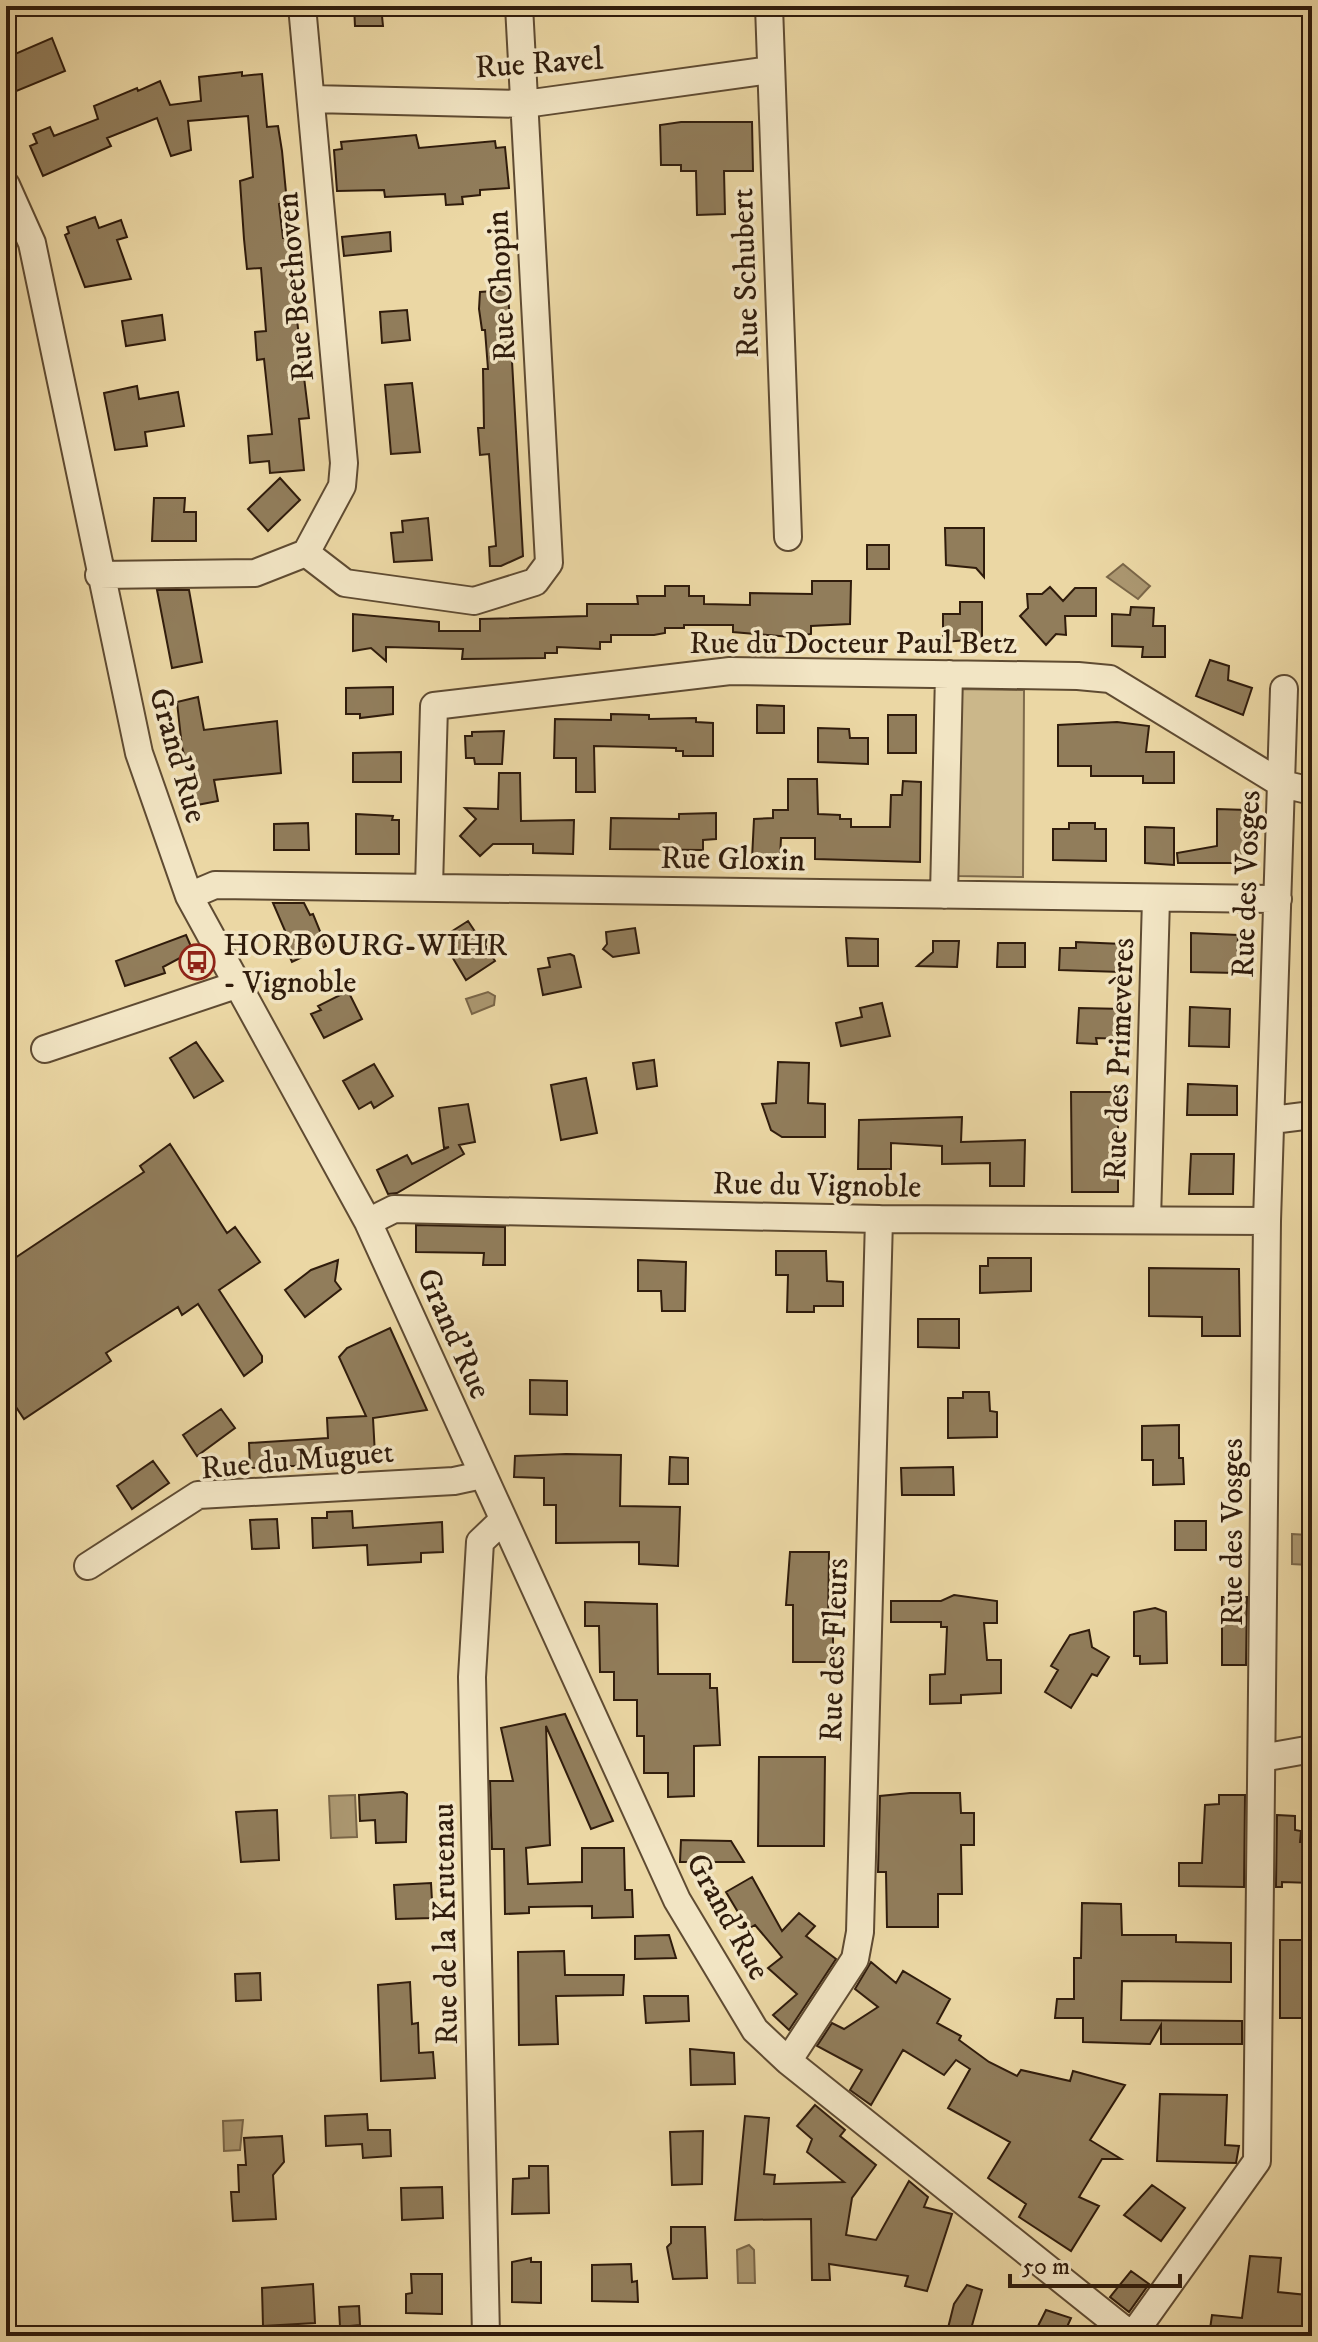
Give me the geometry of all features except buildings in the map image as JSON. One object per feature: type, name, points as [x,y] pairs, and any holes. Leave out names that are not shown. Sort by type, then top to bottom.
[{"type":"street","name":"Rue Beethoven","points":[[302,6],[344,463],[342,486],[306,553]]},
{"type":"street","name":"Rue Chopin","points":[[306,553],[345,583],[474,601],[535,582],[549,563],[519,6]]},
{"type":"street","name":"Rue Schubert","points":[[769,6],[788,537]]},
{"type":"street","name":"Rue Ravel","points":[[312,99],[525,104],[771,70]]},
{"type":"street","name":"Grand'Rue","points":[[6,185],[32,243],[66,393],[99,575],[139,753],[189,896],[368,1222],[677,1900],[755,2030],[788,2061],[1132,2336]]},
{"type":"street","points":[[99,575],[255,573],[306,553]]},
{"type":"street","name":"Rue du Docteur Paul Betz","points":[[429,887],[434,706],[730,671],[1110,679],[1282,784],[1312,791]]},
{"type":"street","points":[[944,895],[949,674]]},
{"type":"street","name":"Rue des Vosges","points":[[1132,2336],[1257,2161],[1267,1221],[1284,689]]},
{"type":"street","name":"Rue Gloxin","points":[[189,896],[215,885],[1278,899]]},
{"type":"street","name":"Rue des Primevères","points":[[1147,1220],[1156,899]]},
{"type":"street","points":[[45,1049],[236,985]]},
{"type":"street","points":[[1272,1120],[1312,1115]]},
{"type":"street","name":"Rue du Vignoble","points":[[368,1222],[394,1209],[879,1219],[1267,1221]]},
{"type":"street","name":"Rue des Fleurs","points":[[788,2061],[855,1959],[860,1932],[879,1219]]},
{"type":"street","name":"Rue du Muguet","points":[[88,1566],[198,1495],[454,1481],[482,1475]]},
{"type":"street","name":"Rue de la Krutenau","points":[[486,2336],[472,1677],[480,1542],[503,1520]]},
{"type":"street","points":[[1262,1758],[1312,1749]]},
{"type":"shaded area","points":[[1123,564],[1150,586],[1138,599],[1107,577]]},
{"type":"shaded area","points":[[959,689],[1024,690],[1023,877],[957,876]]},
{"type":"shaded area","points":[[488,992],[495,996],[494,1005],[472,1014],[466,999]]},
{"type":"shaded area","points":[[1292,1534],[1308,1535],[1308,1565],[1292,1564]]},
{"type":"shaded area","points":[[355,1795],[357,1837],[331,1838],[329,1796]]},
{"type":"shaded area","points":[[243,2120],[240,2150],[224,2151],[223,2121]]},
{"type":"shaded area","points":[[749,2245],[754,2250],[755,2283],[738,2283],[737,2250]]},
{"type":"place","name":"HORBOURG-WIHR - Vignoble","points":[[197,962]]}]
